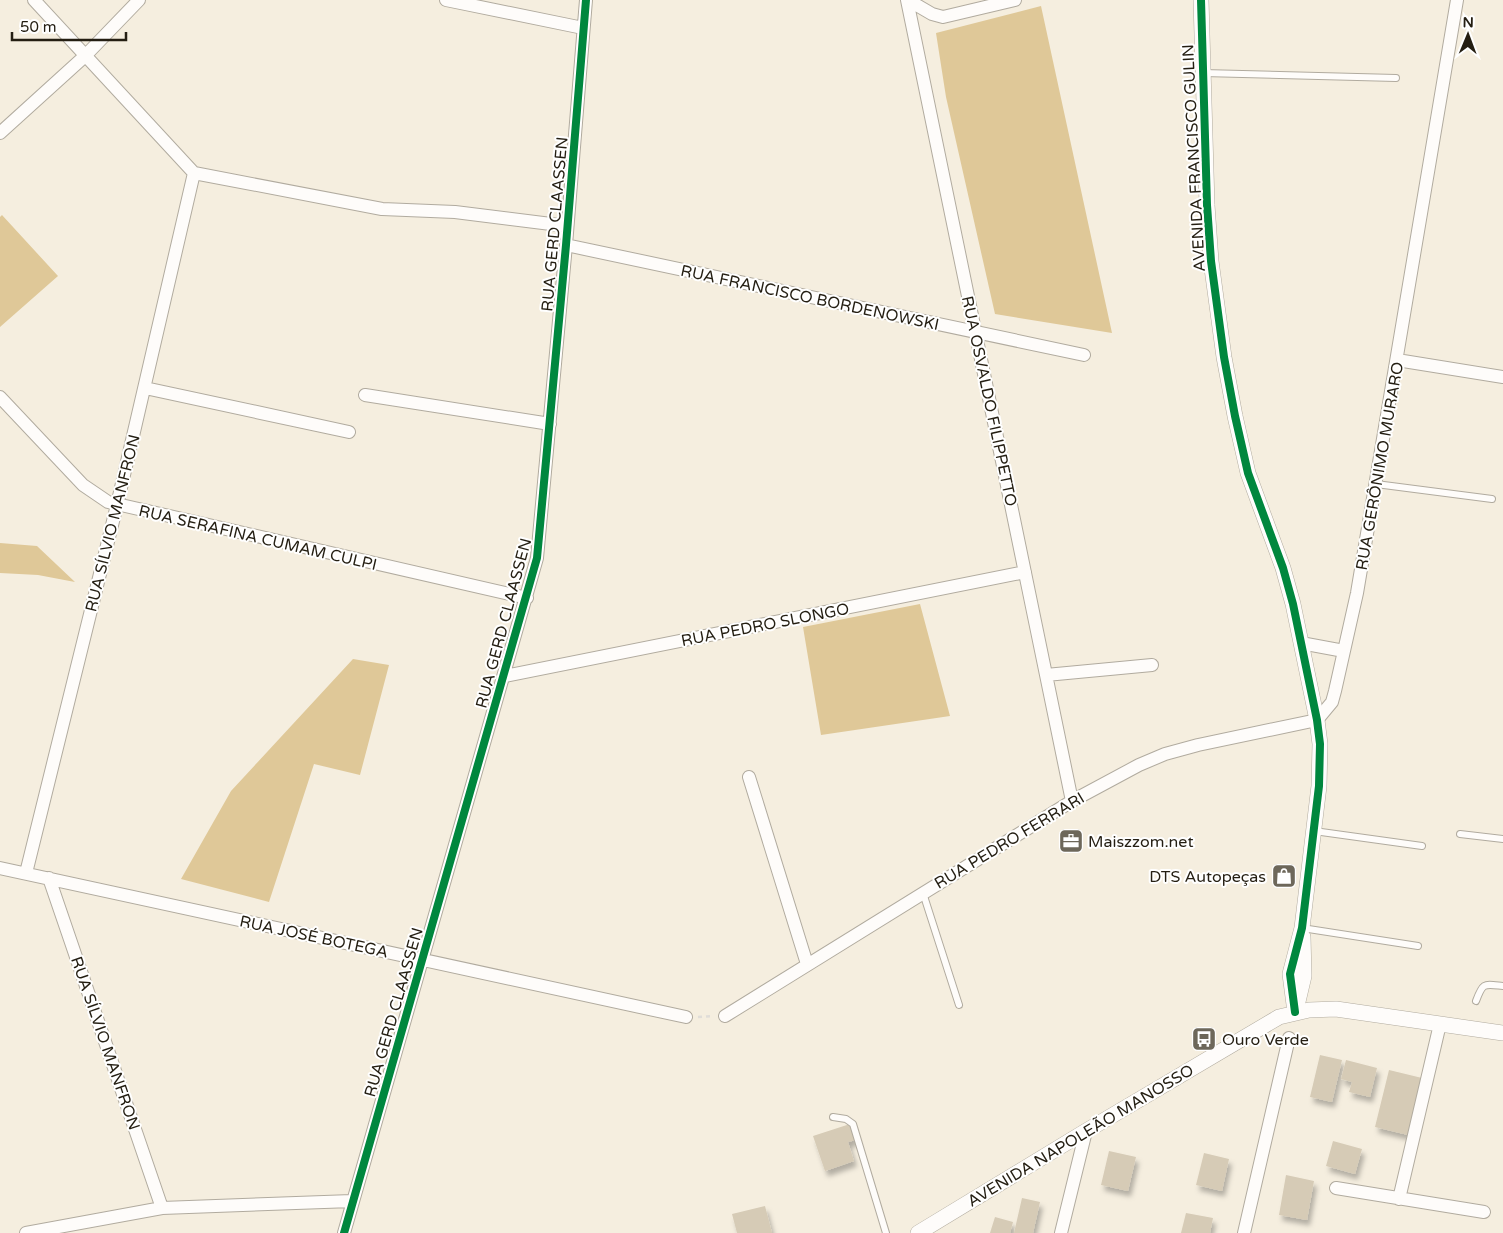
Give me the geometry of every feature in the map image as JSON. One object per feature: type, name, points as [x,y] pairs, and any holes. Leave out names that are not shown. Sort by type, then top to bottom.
[{"type":"street","points":[[34,0],[194,173],[382,209],[464,213],[568,226]]},
{"type":"street","points":[[0,133],[85,56],[139,0]]},
{"type":"street","points":[[446,0],[583,28]]},
{"type":"street","name":"RUA GERD CLAASSEN","points":[[344,1233],[527,598],[540,540],[586,0]]},
{"type":"street","points":[[908,0],[932,14],[943,17],[1016,0]]},
{"type":"street","name":"RUA OSVALDO FILIPPETTO","points":[[908,0],[1072,801]]},
{"type":"street","name":"AVENIDA FRANCISCO GULIN","points":[[1201,0],[1201,72],[1210,252],[1224,357],[1248,472],[1288,584],[1318,720]]},
{"type":"street","name":"RUA GERÔNIMO MURARO","points":[[1318,720],[1332,702],[1344,651],[1376,484],[1458,0]]},
{"type":"street","name":"RUA SÍLVIO MANFRON","points":[[26,873],[117,505],[194,173]]},
{"type":"street","name":"RUA FRANCISCO BORDENOWSKI","points":[[566,245],[1084,355]]},
{"type":"street","points":[[1397,360],[1503,377]]},
{"type":"street","points":[[145,388],[349,432]]},
{"type":"street","points":[[366,395],[550,424]]},
{"type":"street","name":"RUA SERAFINA CUMAM CULPI","points":[[0,397],[83,485],[94,495],[117,505],[527,598]]},
{"type":"street","name":"RUA PEDRO SLONGO","points":[[504,676],[1025,572]]},
{"type":"street","points":[[1301,643],[1344,651]]},
{"type":"street","points":[[1046,675],[1152,665]]},
{"type":"street","points":[[1295,1012],[1304,976],[1302,928],[1321,765],[1318,720]]},
{"type":"street","name":"RUA PEDRO FERRARI","points":[[724,1016],[1072,801],[1139,765],[1165,754],[1198,745],[1318,720]]},
{"type":"street","points":[[749,778],[807,964]]},
{"type":"street","name":"RUA JOSÉ BOTEGA","points":[[0,868],[686,1017]]},
{"type":"street","name":"RUA SÍLVIO MANFRON","points":[[49,878],[162,1208]]},
{"type":"street","name":"AVENIDA NAPOLEÃO MANOSSO","points":[[918,1233],[1263,1025],[1295,1012],[1336,1009],[1503,1033]]},
{"type":"street","points":[[1399,1199],[1440,1024]]},
{"type":"street","points":[[1244,1233],[1289,1038]]},
{"type":"street","points":[[1061,1233],[1086,1131]]},
{"type":"street","points":[[1336,1188],[1484,1212]]},
{"type":"street","points":[[26,1233],[162,1208],[352,1200]]},
{"type":"lane","points":[[1201,72],[1396,78]]},
{"type":"lane","points":[[1376,484],[1492,499]]},
{"type":"lane","points":[[1314,831],[1422,846]]},
{"type":"lane","points":[[1460,834],[1503,840]]},
{"type":"lane","points":[[923,893],[959,1005]]},
{"type":"lane","points":[[1302,928],[1418,946]]},
{"type":"lane","points":[[1476,1001],[1484,985],[1503,986]]},
{"type":"lane","points":[[834,1117],[846,1119],[853,1124],[886,1233]]},
{"type":"path","points":[[686,1017],[724,1016]]},
{"type":"shaded area","points":[[1041,6],[1112,333],[995,314],[946,97],[936,33]]},
{"type":"shaded area","points":[[2,215],[58,276],[0,327],[0,217]]},
{"type":"shaded area","points":[[0,543],[37,546],[75,582],[38,575],[0,573]]},
{"type":"shaded area","points":[[920,604],[950,716],[821,735],[803,627]]},
{"type":"shaded area","points":[[353,659],[389,665],[360,775],[314,764],[269,902],[181,879],[231,791]]},
{"type":"building","points":[[1320,1055],[1342,1060],[1332,1102],[1310,1097]]},
{"type":"building","points":[[1346,1060],[1377,1068],[1370,1097],[1349,1092],[1352,1082],[1341,1079]]},
{"type":"building","points":[[1389,1070],[1422,1078],[1408,1135],[1375,1127]]},
{"type":"building","points":[[850,1124],[856,1140],[848,1142],[854,1161],[825,1171],[813,1136]]},
{"type":"building","points":[[1333,1141],[1362,1149],[1355,1174],[1326,1166]]},
{"type":"building","points":[[1109,1151],[1136,1157],[1128,1191],[1101,1185]]},
{"type":"building","points":[[1204,1153],[1229,1159],[1222,1191],[1196,1185]]},
{"type":"building","points":[[1286,1175],[1314,1181],[1307,1220],[1279,1215]]},
{"type":"building","points":[[1022,1198],[1040,1202],[1033,1233],[1014,1233]]},
{"type":"building","points":[[765,1206],[772,1233],[737,1233],[732,1214]]},
{"type":"building","points":[[1186,1213],[1213,1218],[1210,1233],[1181,1233]]},
{"type":"building","points":[[995,1217],[1013,1222],[1010,1233],[990,1233]]},
{"type":"cycle path","points":[[344,1233],[537,558],[566,245],[586,0]]},
{"type":"cycle path","points":[[1201,0],[1207,205],[1211,261],[1224,357],[1248,473],[1283,568],[1293,604],[1317,720],[1320,744],[1319,786],[1302,928],[1290,974],[1295,1012]]},
{"type":"place","name":"Maiszzom.net","points":[[1071,841]]},
{"type":"place","name":"DTS Autopeças","points":[[1284,876]]},
{"type":"place","name":"Ouro Verde","points":[[1204,1039]]}]
